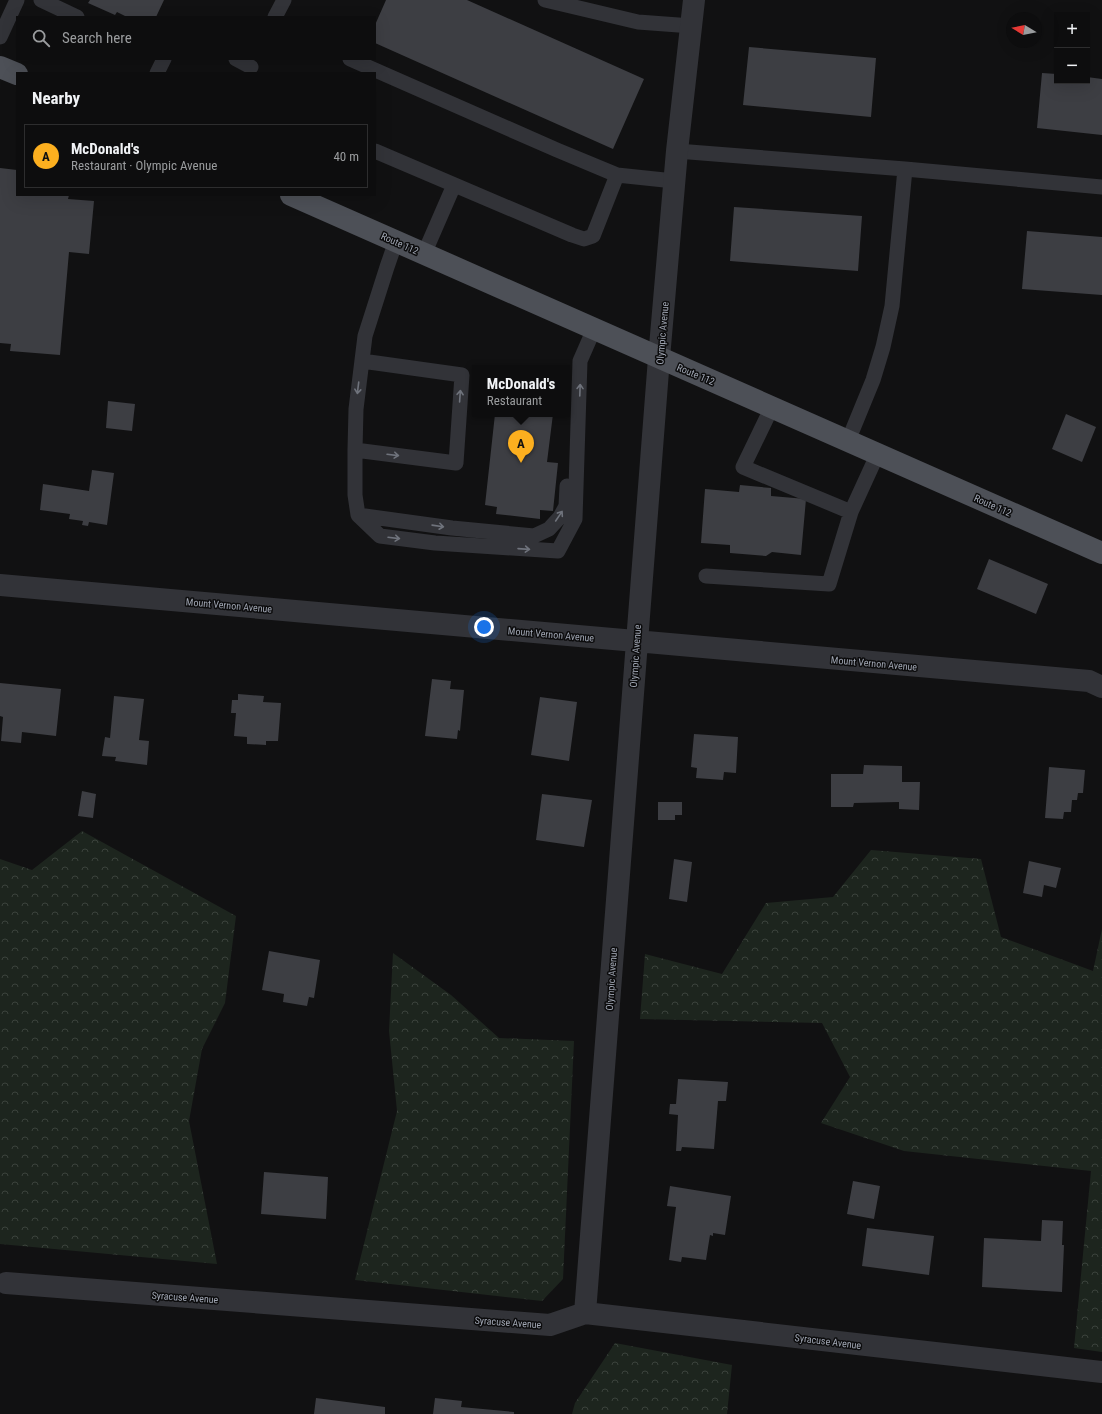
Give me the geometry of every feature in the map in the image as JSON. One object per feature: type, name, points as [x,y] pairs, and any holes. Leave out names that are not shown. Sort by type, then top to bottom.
[{"type":"main road","points":[[0,67],[16,74]]},
{"type":"main road","name":"Route 112","points":[[293,196],[1102,553]]},
{"type":"street","name":"Olympic Avenue","points":[[585,1313],[659,358],[674,181],[694,0]]},
{"type":"street","name":"Mount Vernon Avenue","points":[[0,585],[1089,682],[1102,687]]},
{"type":"street","name":"Syracuse Avenue","points":[[6,1283],[550,1325],[585,1313],[1102,1372]]},
{"type":"lane","points":[[0,37],[17,0]]},
{"type":"lane","points":[[41,0],[75,16]]},
{"type":"lane","points":[[276,16],[284,0]]},
{"type":"lane","points":[[545,0],[638,22],[692,26]]},
{"type":"lane","points":[[158,72],[164,60]]},
{"type":"lane","points":[[238,60],[251,66]]},
{"type":"lane","points":[[352,60],[557,150],[617,174],[674,181]]},
{"type":"lane","points":[[376,151],[584,239],[593,236],[617,174]]},
{"type":"lane","points":[[677,151],[905,169],[1102,188]]},
{"type":"lane","points":[[848,441],[873,380],[892,306],[905,169]]},
{"type":"lane","points":[[424,254],[454,185]]},
{"type":"lane","points":[[396,241],[386,267],[365,336],[356,409],[355,450],[358,515],[380,536],[435,543],[558,551],[575,520],[580,361],[594,329]]},
{"type":"lane","points":[[355,450],[456,463],[462,375],[362,361]]},
{"type":"lane","points":[[772,407],[743,467],[851,512]]},
{"type":"lane","points":[[358,515],[452,528],[534,536],[550,529],[566,506],[570,447],[579,415]]},
{"type":"lane","points":[[706,576],[829,584],[851,512],[878,453]]},
{"type":"green space","points":[[82,831],[236,916],[225,1003],[202,1049],[189,1121],[217,1264],[0,1244],[0,859],[32,870]]},
{"type":"green space","points":[[871,850],[981,859],[1001,937],[1093,971],[1102,929],[1102,1352],[1074,1348],[1091,1171],[904,1151],[821,1123],[850,1077],[822,1023],[640,1019],[645,954],[722,974],[766,903],[833,897]]},
{"type":"green space","points":[[393,953],[451,995],[499,1038],[574,1041],[563,1279],[542,1301],[355,1280],[397,1111],[389,1031]]},
{"type":"green space","points":[[615,1343],[732,1365],[727,1414],[572,1414],[575,1403]]},
{"type":"building","points":[[90,0],[164,0],[156,16],[125,16],[117,12],[115,15],[88,3]]},
{"type":"building","points":[[386,0],[467,0],[644,79],[613,149],[376,43],[376,23]]},
{"type":"building","points":[[749,47],[876,58],[871,117],[743,105]]},
{"type":"building","points":[[1042,73],[1054,74],[1054,84],[1090,84],[1090,77],[1102,79],[1102,135],[1037,128]]},
{"type":"building","points":[[0,168],[16,170],[16,196],[69,196],[68,199],[94,201],[89,254],[69,252],[60,355],[10,351],[11,344],[0,343]]},
{"type":"building","points":[[734,207],[862,216],[858,271],[730,261]]},
{"type":"building","points":[[1027,231],[1102,237],[1102,295],[1022,289]]},
{"type":"building","points":[[108,401],[135,404],[132,431],[106,428]]},
{"type":"building","points":[[1066,414],[1096,427],[1082,462],[1052,449]]},
{"type":"building","points":[[495,417],[553,417],[547,462],[558,463],[553,511],[540,510],[540,519],[496,514],[497,507],[485,505]]},
{"type":"building","points":[[92,470],[114,473],[107,525],[89,522],[88,526],[82,525],[83,521],[69,519],[70,514],[40,510],[43,484],[89,491]]},
{"type":"building","points":[[740,485],[771,488],[771,496],[806,499],[801,555],[772,552],[766,556],[730,553],[730,545],[701,543],[705,489],[739,492]]},
{"type":"building","points":[[989,559],[1048,584],[1036,614],[977,589]]},
{"type":"building","points":[[432,679],[451,681],[450,689],[464,690],[460,731],[458,730],[457,739],[425,736]]},
{"type":"building","points":[[0,683],[61,689],[56,736],[22,732],[21,743],[1,741],[3,717],[0,716]]},
{"type":"building","points":[[238,694],[264,696],[263,702],[281,703],[278,741],[266,741],[266,745],[247,744],[247,737],[234,736],[236,713],[231,713],[232,700],[238,700]]},
{"type":"building","points":[[114,696],[144,699],[139,740],[149,741],[147,765],[115,761],[116,757],[102,756],[105,737],[110,738]]},
{"type":"building","points":[[540,697],[577,702],[569,761],[531,755]]},
{"type":"building","points":[[694,734],[738,737],[736,773],[724,772],[723,780],[696,778],[697,768],[691,767]]},
{"type":"building","points":[[864,765],[902,766],[902,782],[920,782],[919,810],[899,809],[899,802],[854,803],[853,807],[831,807],[831,774],[863,774]]},
{"type":"building","points":[[1049,767],[1085,770],[1083,793],[1078,793],[1077,800],[1072,800],[1071,812],[1064,812],[1063,819],[1045,818]]},
{"type":"building","points":[[82,791],[96,794],[93,818],[78,816]]},
{"type":"building","points":[[542,794],[592,800],[584,847],[536,840]]},
{"type":"building","points":[[658,802],[682,802],[682,815],[675,815],[675,820],[658,820]]},
{"type":"building","points":[[674,859],[692,862],[687,902],[669,899]]},
{"type":"building","points":[[1029,861],[1061,868],[1056,888],[1044,885],[1042,897],[1023,893]]},
{"type":"building","points":[[269,951],[320,960],[314,998],[309,997],[307,1006],[283,1002],[284,994],[262,990]]},
{"type":"building","points":[[678,1079],[728,1082],[726,1101],[718,1101],[714,1149],[682,1147],[681,1151],[676,1151],[678,1115],[669,1114],[670,1104],[676,1104]]},
{"type":"building","points":[[264,1172],[328,1177],[326,1219],[261,1214]]},
{"type":"building","points":[[853,1181],[880,1186],[874,1219],[847,1214]]},
{"type":"building","points":[[670,1186],[731,1196],[725,1235],[713,1233],[713,1236],[710,1235],[706,1260],[682,1257],[681,1262],[669,1260],[676,1207],[667,1206]]},
{"type":"building","points":[[1042,1220],[1063,1221],[1062,1245],[1064,1245],[1062,1292],[982,1287],[984,1238],[1041,1241]]},
{"type":"building","points":[[867,1228],[934,1236],[929,1275],[862,1266]]},
{"type":"building","points":[[316,1398],[385,1407],[385,1414],[314,1414]]},
{"type":"building","points":[[435,1398],[462,1401],[461,1407],[514,1412],[514,1414],[433,1414]]},
{"type":"place","name":"McDonald's","points":[[521,463]]}]
